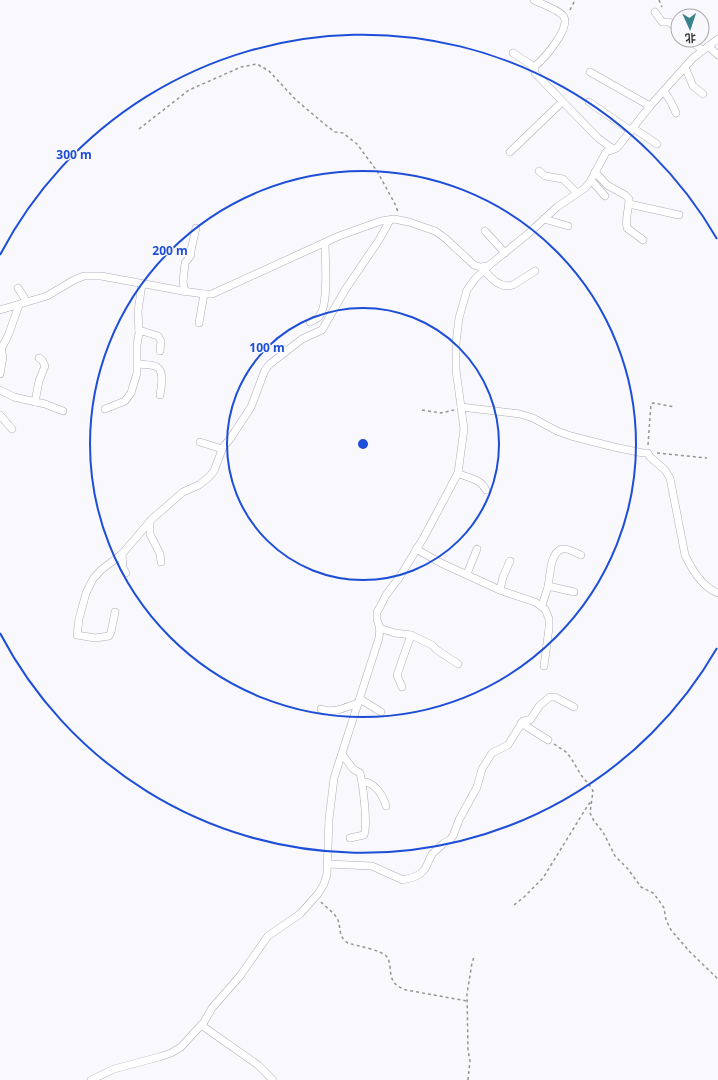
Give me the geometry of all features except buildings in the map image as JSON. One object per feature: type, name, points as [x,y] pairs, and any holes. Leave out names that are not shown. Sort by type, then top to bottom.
[{"type":"street","points":[[534,0],[558,12],[564,18],[565,24],[560,36],[547,55],[535,66],[534,69]]},
{"type":"street","points":[[655,12],[662,22],[670,23]]},
{"type":"street","points":[[91,1080],[114,1069],[171,1053],[180,1047],[201,1025],[212,1008],[240,976],[268,936],[300,914],[315,898],[324,884],[328,874],[329,819],[334,778],[379,638],[377,612],[416,549],[458,473],[461,460],[464,429],[456,370],[456,343],[459,318],[467,290],[486,268],[557,207],[585,188],[606,152],[617,148],[650,106],[685,67],[705,48],[718,55]]},
{"type":"street","points":[[513,53],[530,64],[534,69],[535,74],[562,102],[598,138],[613,149]]},
{"type":"street","points":[[685,67],[693,86],[703,94]]},
{"type":"street","points":[[590,72],[650,106]]},
{"type":"street","points":[[664,91],[676,113]]},
{"type":"street","points":[[510,152],[562,102]]},
{"type":"street","points":[[589,102],[657,144]]},
{"type":"street","points":[[540,171],[545,176],[563,179],[577,193]]},
{"type":"street","points":[[595,172],[606,185],[625,195],[629,199],[626,216],[627,228],[643,240]]},
{"type":"street","points":[[591,180],[605,196]]},
{"type":"street","points":[[629,204],[679,215]]},
{"type":"street","points":[[544,219],[568,226]]},
{"type":"street","points":[[115,612],[109,636],[95,638],[77,635],[79,619],[86,593],[93,579],[100,570],[122,554],[150,522],[183,492],[205,482],[214,471],[222,449],[251,407],[265,370],[270,364],[302,339],[322,330],[345,290],[379,240],[390,220]]},
{"type":"street","points":[[0,310],[47,296],[74,280],[84,276],[101,276],[185,292],[212,294],[325,242],[375,223],[390,220],[399,220],[435,231],[445,238],[474,265],[486,268]]},
{"type":"street","points":[[185,292],[183,282],[185,263],[191,254],[196,228]]},
{"type":"street","points":[[485,231],[505,253]]},
{"type":"street","points":[[310,322],[318,318],[323,309],[325,291],[325,242]]},
{"type":"street","points":[[486,268],[489,276],[502,286],[513,286],[535,271]]},
{"type":"street","points":[[105,409],[125,401],[132,393],[138,364],[136,345],[139,330],[138,311],[142,284]]},
{"type":"street","points":[[18,288],[27,302]]},
{"type":"street","points":[[199,323],[204,294]]},
{"type":"street","points":[[0,374],[3,357],[1,350],[8,336],[19,305]]},
{"type":"street","points":[[139,330],[158,336],[161,341],[160,351]]},
{"type":"street","points":[[35,402],[39,381],[44,366],[42,360],[39,358]]},
{"type":"street","points":[[138,364],[157,367],[160,370],[162,378],[160,395]]},
{"type":"street","points":[[0,390],[9,396],[45,404],[63,411]]},
{"type":"street","points":[[461,408],[520,414],[571,436],[649,454],[650,457],[665,470],[670,478],[685,555],[690,566],[708,588],[718,593]]},
{"type":"street","points":[[0,415],[12,429]]},
{"type":"street","points":[[200,442],[222,449]]},
{"type":"street","points":[[458,473],[478,480],[483,484],[486,490]]},
{"type":"street","points":[[150,522],[150,534],[160,554],[162,562]]},
{"type":"street","points":[[416,549],[441,563],[500,590],[542,605],[545,608],[549,619],[544,666]]},
{"type":"street","points":[[467,574],[477,549]]},
{"type":"street","points":[[542,605],[548,586],[551,565],[560,550],[564,549],[581,555]]},
{"type":"street","points":[[122,554],[123,568],[126,573]]},
{"type":"street","points":[[500,590],[503,577],[510,561]]},
{"type":"street","points":[[548,586],[574,592]]},
{"type":"street","points":[[379,628],[394,633],[411,635],[432,645],[436,650],[458,664]]},
{"type":"street","points":[[402,687],[397,676],[411,635]]},
{"type":"street","points":[[328,864],[372,866],[403,880],[420,874],[425,869],[432,854],[453,836],[459,820],[477,787],[482,769],[492,753],[508,745],[521,723],[523,721],[530,720],[540,705],[550,697],[555,697],[574,707]]},
{"type":"street","points":[[321,709],[331,711],[338,710],[359,701],[381,712]]},
{"type":"street","points":[[521,723],[548,740]]},
{"type":"street","points":[[342,754],[353,769],[360,773],[366,822],[364,835],[350,838]]},
{"type":"street","points":[[362,782],[370,784],[379,791],[386,806]]},
{"type":"street","points":[[201,1025],[258,1065],[273,1080]]},
{"type":"path","points":[[564,18],[569,13],[574,0]]},
{"type":"path","points":[[139,129],[189,90],[241,67],[257,64],[270,71],[296,100],[335,132],[343,134],[357,144],[377,171],[395,204],[399,220]]},
{"type":"path","points":[[675,407],[653,403],[651,404],[649,454],[654,453],[707,458]]},
{"type":"path","points":[[422,410],[441,412],[461,408]]},
{"type":"path","points":[[548,740],[566,752],[593,791],[590,813],[594,821],[603,832],[615,856],[628,869],[641,887],[653,893],[664,908],[666,920],[671,930],[690,952],[718,979]]},
{"type":"path","points":[[514,905],[543,878],[568,836],[591,802]]},
{"type":"path","points":[[315,898],[336,916],[341,936],[344,940],[348,943],[382,953],[387,956],[390,962],[392,978],[398,987],[406,990],[467,1001]]},
{"type":"path","points":[[468,1080],[470,1061],[468,1050],[467,1001],[469,979],[474,957]]}]
